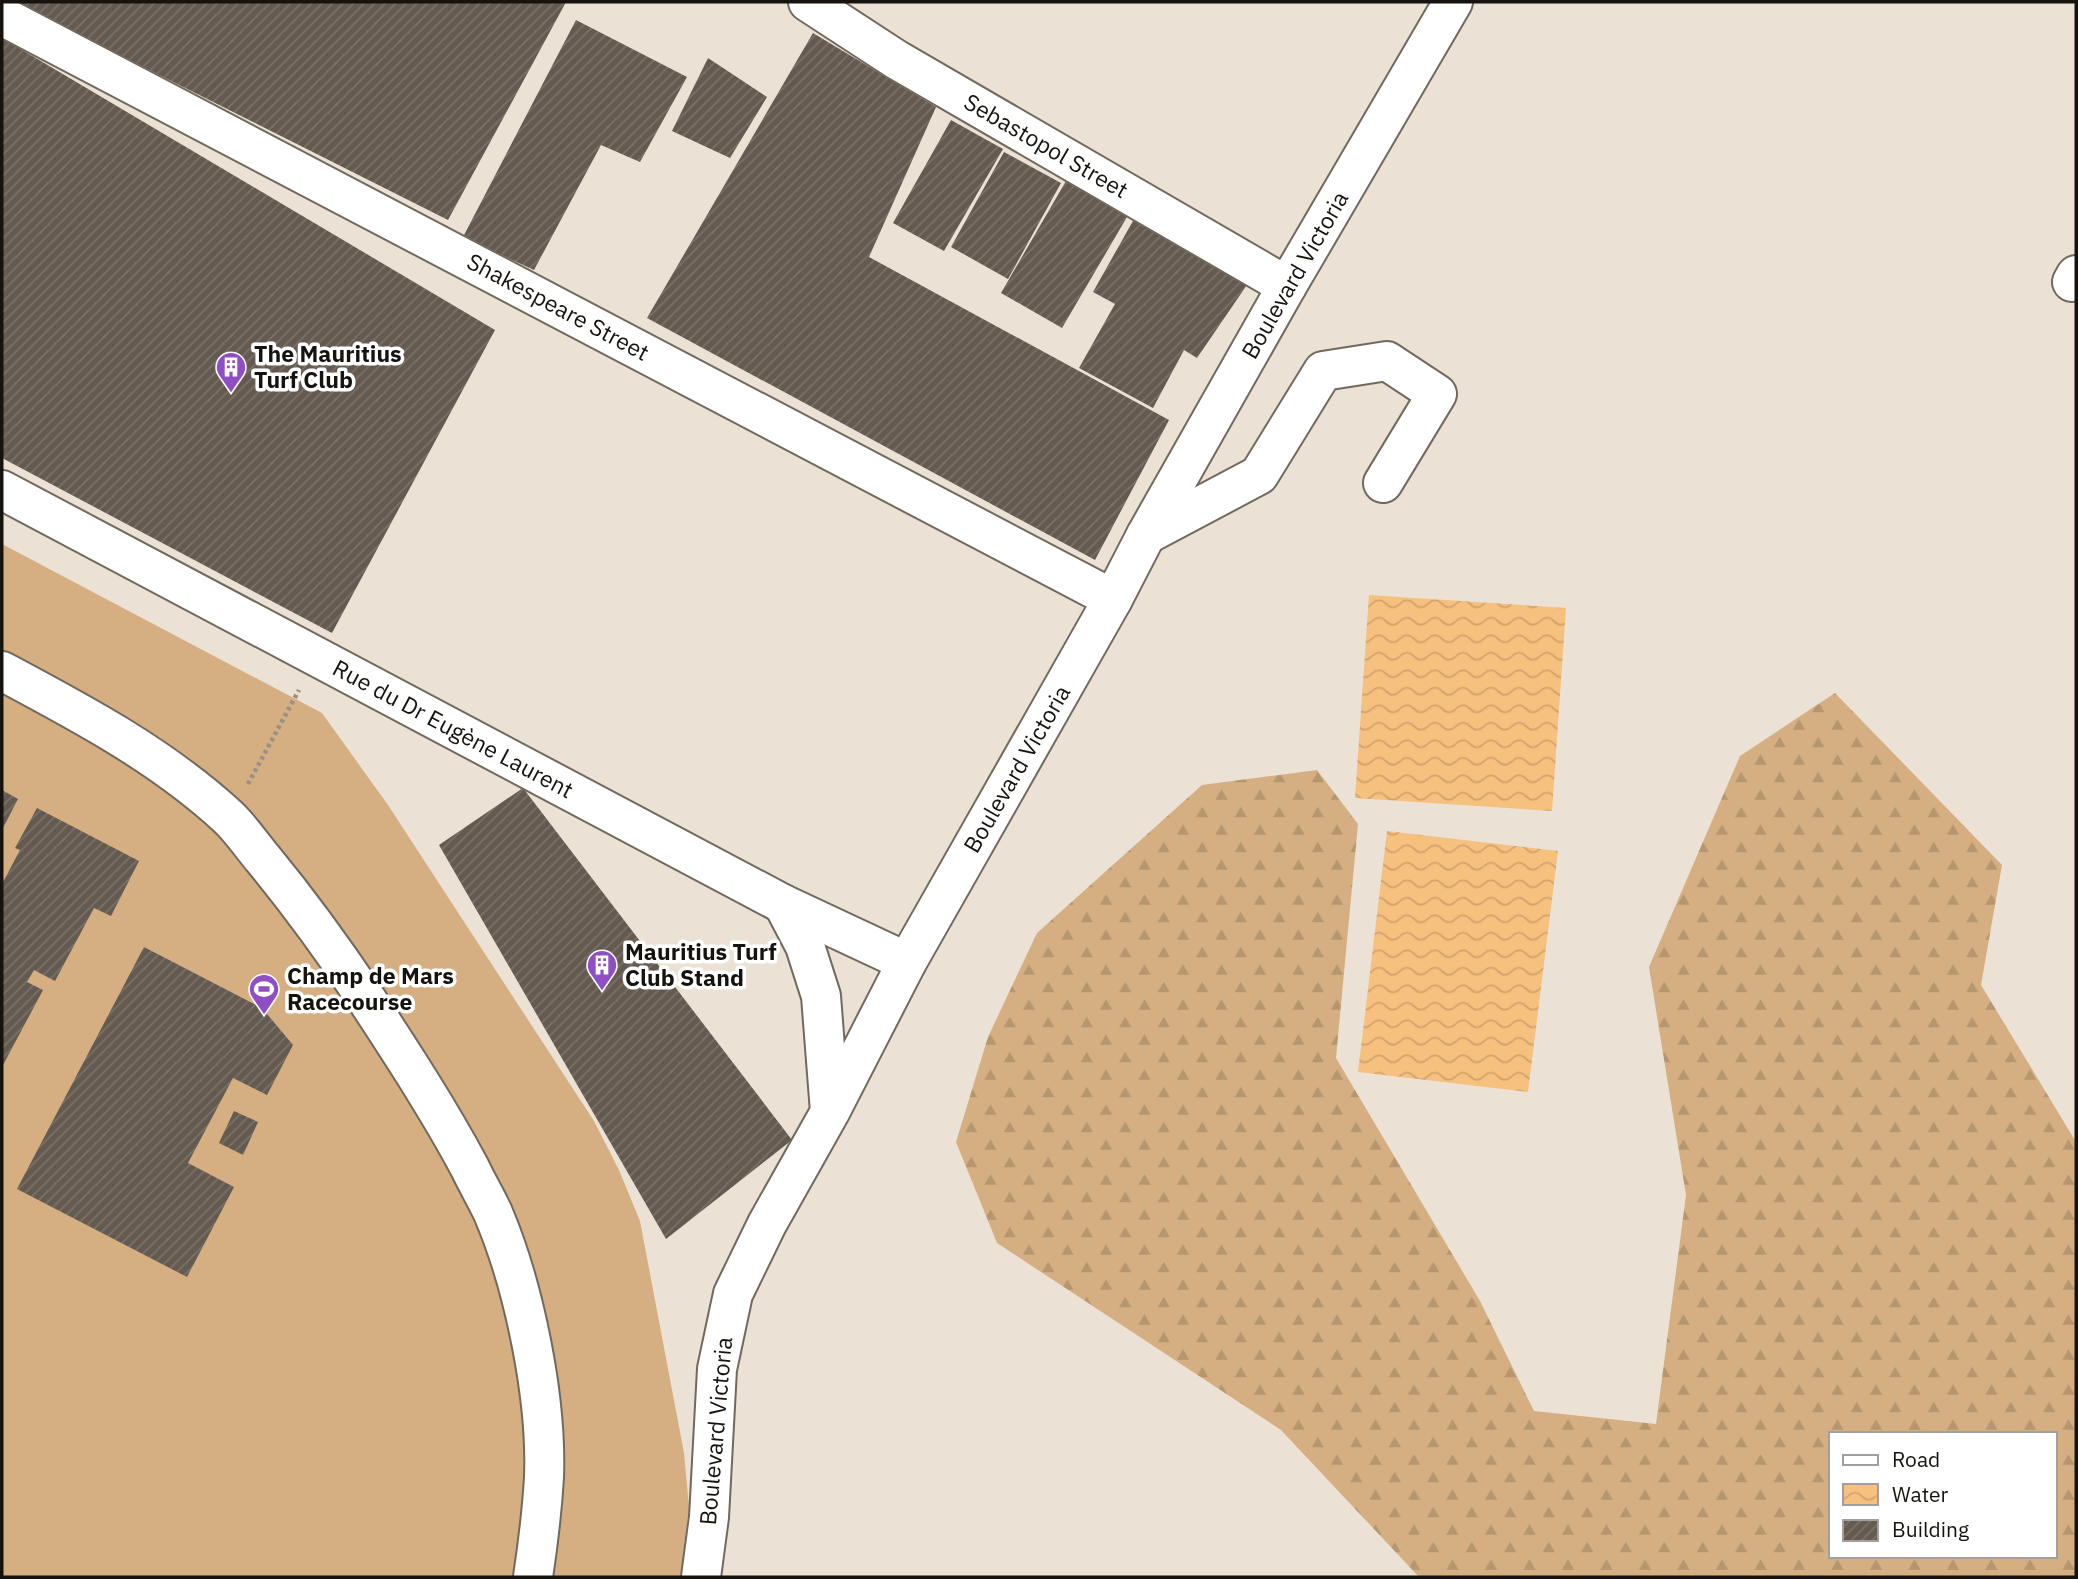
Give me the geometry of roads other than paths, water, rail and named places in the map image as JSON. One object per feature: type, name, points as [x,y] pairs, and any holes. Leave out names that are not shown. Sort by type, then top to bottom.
[{"type":"street","name":"Sebastopol Street","points":[[808,2],[897,60],[1287,286]]},
{"type":"street","name":"Boulevard Victoria","points":[[701,1577],[709,1517],[717,1369],[733,1294],[767,1224],[830,1112],[907,962],[1287,286],[1453,2]]},
{"type":"street","name":"Shakespeare Street","points":[[2,16],[1113,599]]},
{"type":"street","points":[[1146,535],[1259,475],[1323,371],[1387,361],[1437,394],[1384,484]]},
{"type":"street","name":"Rue du Dr Eugène Laurent","points":[[2,490],[783,904],[907,962]]},
{"type":"street","points":[[2,671],[77,710],[170,769],[229,818],[285,885],[342,963],[417,1075],[493,1213],[526,1321],[541,1397],[544,1474],[533,1577]]},
{"type":"street","points":[[783,904],[805,946],[821,996],[830,1112]]},
{"type":"water","points":[[1369,595],[1566,608],[1552,811],[1355,798]]},
{"type":"water","points":[[1387,831],[1558,851],[1528,1092],[1358,1072]]},
{"type":"place","name":"The Mauritius Turf Club","points":[[231,394]]},
{"type":"place","name":"Mauritius Turf Club Stand","points":[[602,992]]},
{"type":"place","name":"Champ de Mars Racecourse","points":[[264,1016]]}]
